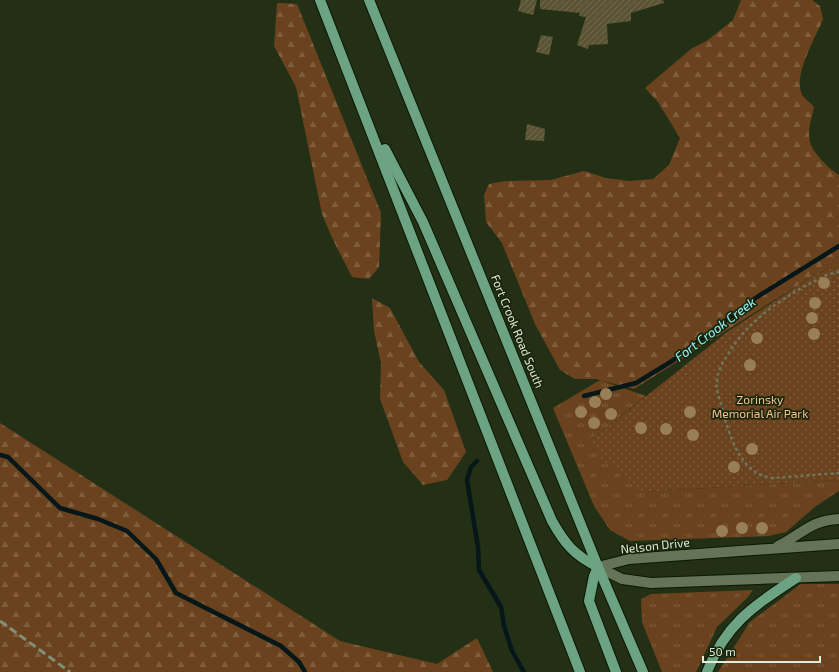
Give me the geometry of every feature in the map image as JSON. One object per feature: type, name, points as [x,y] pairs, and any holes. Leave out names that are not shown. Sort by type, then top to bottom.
[{"type":"main road","points":[[320,0],[362,104],[580,672]]},
{"type":"main road","name":"Fort Crook Road South","points":[[369,0],[598,567],[643,672]]},
{"type":"main road","points":[[362,104],[423,222],[552,521],[570,549],[586,561],[598,567],[594,576],[589,601],[616,672]]},
{"type":"main road","points":[[707,672],[714,653],[730,629],[762,600],[796,578]]},
{"type":"street","points":[[774,548],[796,536],[814,523],[823,520],[839,519]]},
{"type":"street","name":"Nelson Drive","points":[[598,567],[629,559],[839,544]]},
{"type":"street","points":[[598,567],[622,579],[651,583],[839,576]]},
{"type":"path","points":[[839,272],[821,278],[781,300],[762,314],[746,329],[733,346],[717,373],[716,381],[717,391],[736,448],[743,462],[749,468],[761,475],[773,478],[839,474]]},
{"type":"green space","points":[[741,0],[812,0],[820,6],[823,19],[802,68],[800,88],[803,96],[814,107],[809,133],[811,146],[822,160],[839,175],[839,265],[816,274],[634,389],[596,379],[575,379],[560,370],[535,324],[502,243],[486,222],[484,195],[489,184],[505,181],[551,180],[584,171],[606,178],[630,181],[653,179],[669,165],[680,138],[658,102],[645,88],[691,49],[708,40],[733,20]]},
{"type":"green space","points":[[277,3],[297,4],[381,213],[379,267],[369,279],[352,277],[333,240],[322,214],[296,87],[274,46]]},
{"type":"green space","name":"Zorinsky Memorial Air Park","points":[[839,265],[839,480],[643,492],[600,457],[591,440],[727,332],[816,274]]},
{"type":"green space","points":[[372,298],[390,308],[419,362],[444,390],[466,452],[447,480],[423,485],[403,462],[380,399],[381,363],[374,331]]},
{"type":"green space","points":[[600,380],[646,396],[591,440],[643,492],[839,480],[839,491],[816,506],[786,532],[769,536],[630,541],[610,530],[594,506],[553,408]]},
{"type":"green space","points":[[0,423],[340,641],[437,664],[477,638],[493,672],[0,672]]},
{"type":"green space","points":[[801,584],[839,584],[839,672],[718,672],[750,622]]},
{"type":"green space","points":[[753,590],[748,597],[717,627],[696,672],[662,672],[642,622],[641,599],[651,594]]},
{"type":"building","points":[[521,0],[537,0],[533,15],[518,11]]},
{"type":"building","points":[[540,0],[663,0],[664,3],[631,13],[631,21],[607,24],[608,44],[589,45],[588,49],[577,45],[586,17],[579,16],[580,13],[540,9]]},
{"type":"building","points":[[541,35],[553,37],[549,55],[536,52]]},
{"type":"building","points":[[527,124],[545,129],[544,141],[525,140]]},
{"type":"waterway","name":"Fort Crook Creek","points":[[584,396],[636,383],[672,361],[757,297],[839,246]]},
{"type":"waterway","points":[[0,455],[8,457],[60,508],[98,519],[127,531],[156,559],[176,593],[281,646],[299,662],[305,672]]},
{"type":"waterway","name":"Fort Crook Creek","points":[[477,461],[471,467],[467,480],[478,547],[479,570],[501,607],[504,626],[512,651],[524,672]]},
{"type":"railway","points":[[0,621],[70,672]]}]
